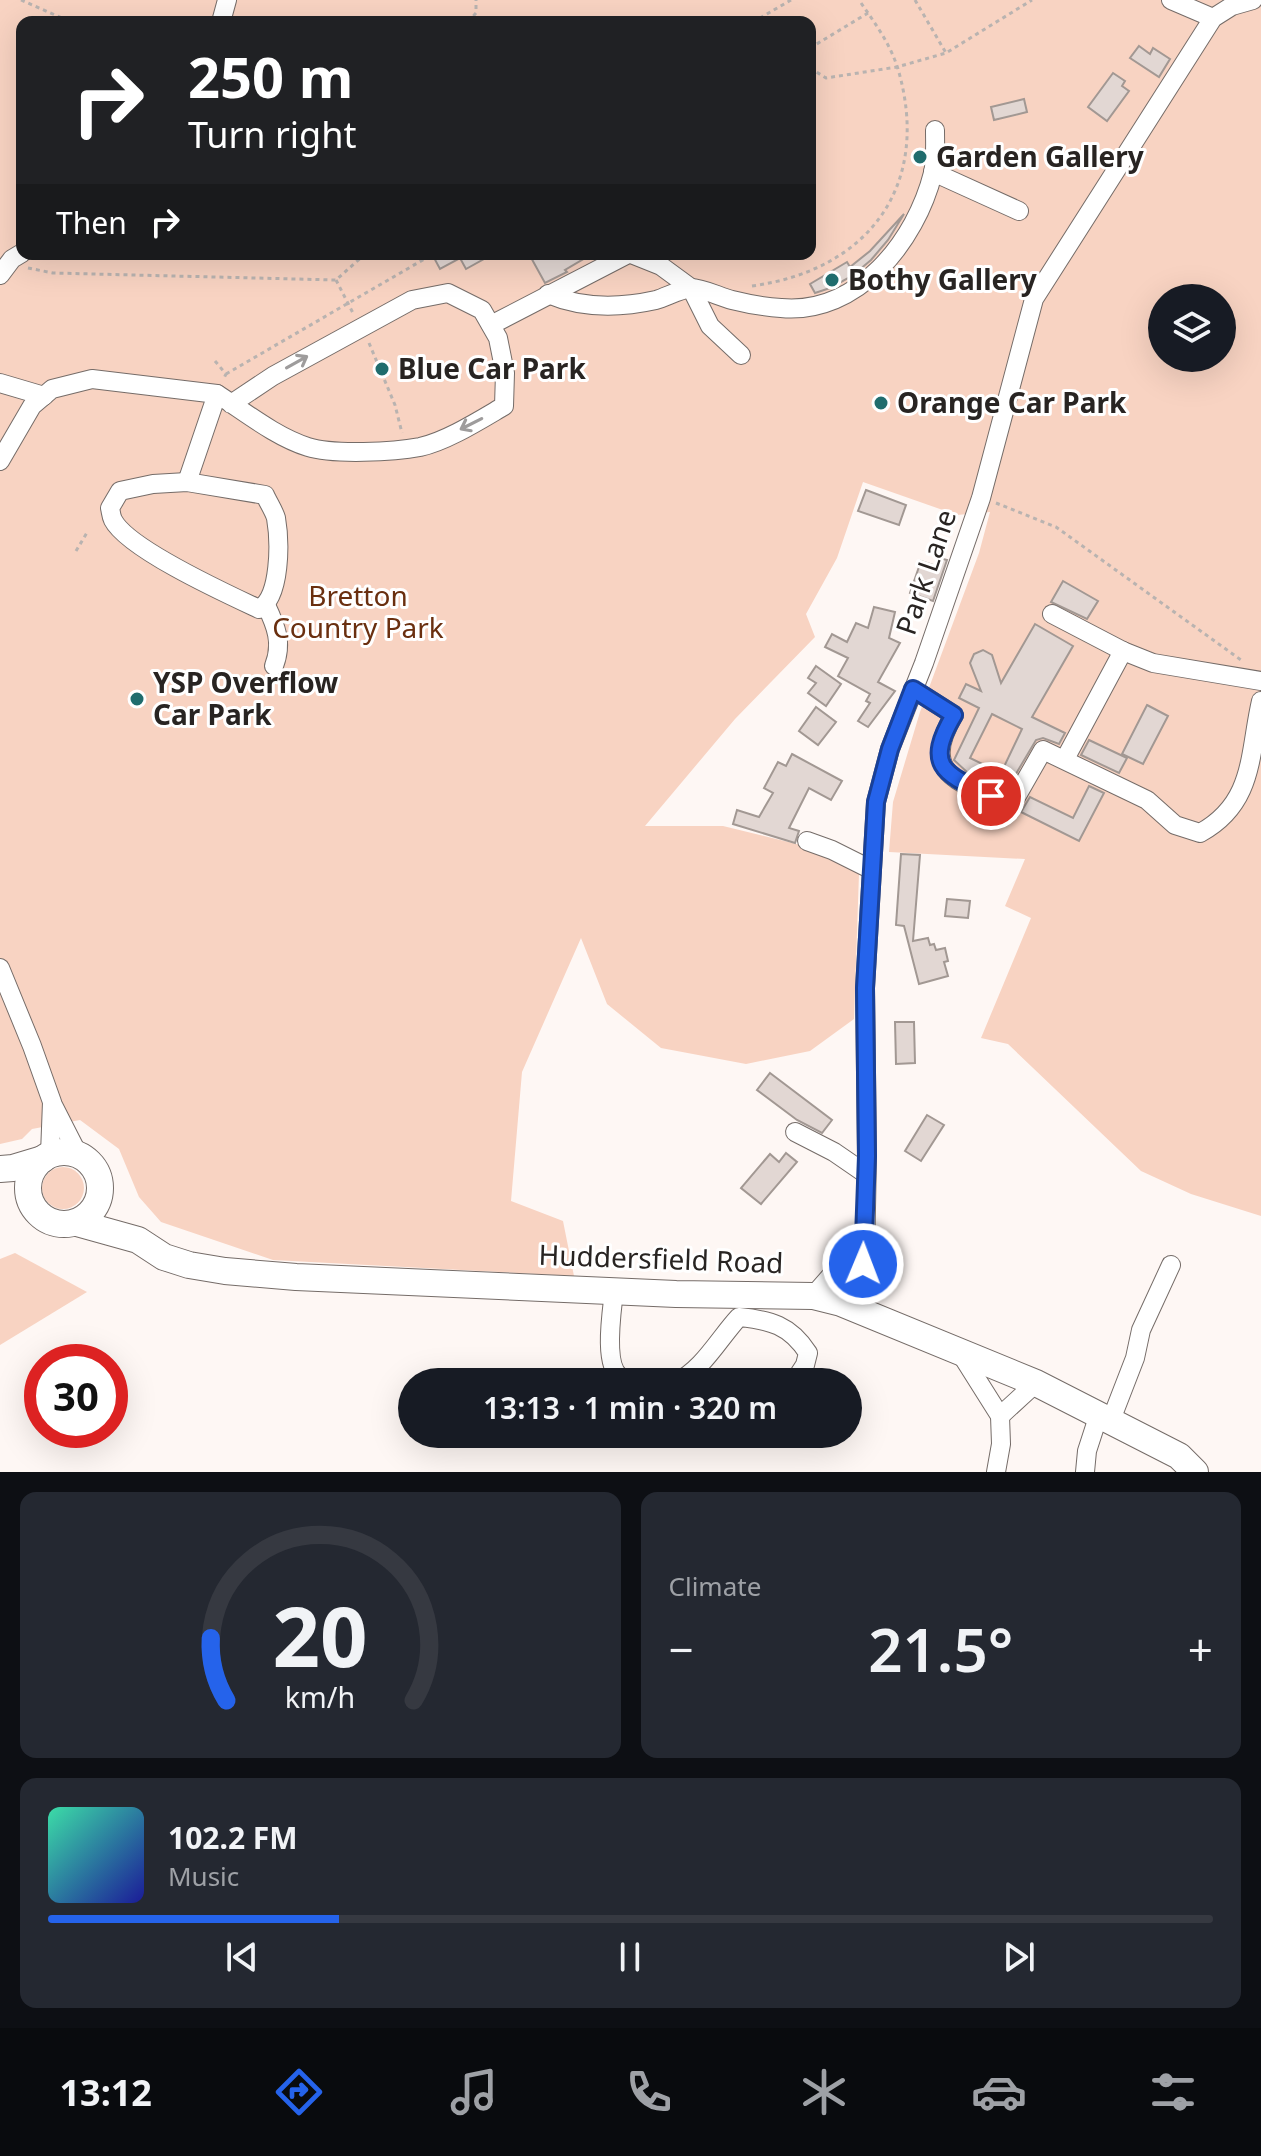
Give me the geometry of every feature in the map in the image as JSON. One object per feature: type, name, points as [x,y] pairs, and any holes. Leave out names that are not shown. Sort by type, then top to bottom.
[{"type":"highway","points":[[0,1169],[13,1168],[63,1152],[79,1156]]},
{"type":"highway","points":[[29,1198],[30,1176],[47,1156]]},
{"type":"highway","name":"Huddersfield Road","points":[[79,1156],[93,1166],[101,1186],[138,1240]]},
{"type":"highway","name":"Huddersfield Road","points":[[0,1181],[29,1198],[34,1209],[53,1223],[77,1223],[138,1240],[164,1257],[225,1271],[614,1291],[813,1296],[864,1312],[1036,1383],[1179,1456],[1195,1472]]},
{"type":"highway","points":[[77,1223],[95,1208],[101,1186]]},
{"type":"street","points":[[1171,0],[1213,18]]},
{"type":"street","name":"Park Lane","points":[[864,1312],[865,988],[876,802],[890,749],[981,498],[1034,299],[1213,18],[1233,3],[1253,0]]},
{"type":"street","points":[[645,260],[661,266],[691,288],[735,301],[783,309],[816,307],[863,283],[883,266],[903,241],[933,172],[935,130]]},
{"type":"street","points":[[933,172],[1019,211]]},
{"type":"street","points":[[0,275],[16,257]]},
{"type":"street","points":[[491,325],[617,260]]},
{"type":"street","points":[[548,294],[569,301],[612,307],[656,300],[691,288]]},
{"type":"street","points":[[691,288],[710,326],[741,355]]},
{"type":"street","points":[[0,461],[32,406],[52,389],[92,379],[224,399],[309,448],[358,452],[421,447],[469,426],[504,406],[505,373],[498,338],[482,310],[448,293],[412,300],[273,376],[224,399],[187,482]]},
{"type":"street","points":[[0,383],[44,396]]},
{"type":"street","points":[[187,482],[265,495],[276,517],[277,575],[266,605],[259,609],[214,588],[136,543],[113,521],[110,508],[120,491],[153,484],[187,482]]},
{"type":"street","points":[[266,605],[277,628],[280,650],[274,666]]},
{"type":"street","points":[[1052,614],[1153,663],[1261,681]]},
{"type":"street","points":[[1065,759],[1123,651]]},
{"type":"street","points":[[913,689],[954,715],[940,745],[940,761],[951,777],[1011,806],[1043,750],[1147,800],[1175,825],[1200,833],[1215,824],[1248,778],[1261,701]]},
{"type":"street","points":[[807,841],[872,870]]},
{"type":"street","points":[[0,968],[52,1102],[79,1156]]},
{"type":"street","points":[[47,1156],[52,1102]]},
{"type":"street","points":[[795,1132],[834,1152],[866,1174]]},
{"type":"street","points":[[813,1296],[863,1239]]},
{"type":"street","points":[[1085,1472],[1087,1451],[1135,1358],[1141,1330],[1171,1265]]},
{"type":"street","points":[[613,1368],[610,1347],[614,1291]]},
{"type":"street","points":[[694,1368],[739,1317],[769,1319],[802,1344],[808,1353],[803,1368]]},
{"type":"street","points":[[958,1350],[1000,1416],[1001,1444],[996,1472]]},
{"type":"street","points":[[1000,1416],[1036,1383]]},
{"type":"path","points":[[21,0],[57,16]]},
{"type":"path","points":[[763,16],[791,0]]},
{"type":"path","points":[[748,287],[795,276],[824,264],[854,244],[877,223],[897,188],[908,145],[903,92],[886,39],[859,0]]},
{"type":"path","points":[[915,0],[946,53]]},
{"type":"path","points":[[816,72],[826,78],[897,67],[946,53],[1032,0]]},
{"type":"path","points":[[816,44],[868,13]]},
{"type":"path","points":[[20,260],[24,267],[53,273],[336,280],[358,260]]},
{"type":"path","points":[[226,374],[422,260]]},
{"type":"path","points":[[336,280],[375,356],[395,405],[406,448]]},
{"type":"path","points":[[981,498],[1020,510],[1056,527],[1248,665]]},
{"type":"path","points":[[76,551],[88,531]]},
{"type":"green space","name":"Bretton Country Park","points":[[0,0],[1261,0],[1261,1216],[1191,1194],[1141,1171],[1008,1044],[981,1038],[1031,918],[1005,906],[1025,859],[889,852],[893,802],[920,712],[979,553],[990,512],[957,515],[863,482],[837,558],[806,614],[815,637],[735,719],[645,826],[723,826],[817,849],[859,874],[854,1019],[810,1051],[746,1064],[661,1048],[607,1004],[581,938],[522,1072],[511,1201],[563,1221],[574,1276],[273,1260],[161,1222],[139,1197],[119,1149],[80,1120],[32,1129],[22,1139],[0,1144]]},
{"type":"green space","points":[[63,1167],[78,1173],[84,1188],[78,1203],[63,1209],[48,1203],[42,1188],[48,1173]]},
{"type":"green space","points":[[15,1253],[87,1292],[0,1345],[0,1259]]},
{"type":"building","points":[[1139,46],[1150,54],[1153,48],[1170,59],[1159,77],[1130,58]]},
{"type":"building","points":[[1113,73],[1125,81],[1122,86],[1129,91],[1107,121],[1088,107]]},
{"type":"building","points":[[1024,99],[1027,112],[994,120],[991,107]]},
{"type":"building","points":[[904,214],[871,260],[852,276],[815,293],[810,284],[847,262],[850,267],[870,251]]},
{"type":"building","points":[[435,260],[456,260],[440,269]]},
{"type":"building","points":[[461,260],[482,260],[466,269]]},
{"type":"building","points":[[532,260],[582,260],[565,270],[567,272],[545,283]]},
{"type":"building","points":[[866,490],[906,505],[899,525],[858,511]]},
{"type":"building","points":[[939,558],[947,560],[933,601],[910,593],[921,561],[936,566]]},
{"type":"building","points":[[1063,581],[1098,601],[1087,619],[1051,602]]},
{"type":"building","points":[[874,607],[895,612],[889,638],[900,643],[878,682],[895,691],[868,727],[858,721],[870,703],[866,701],[870,694],[838,676],[848,658],[825,647],[832,634],[847,642],[856,623],[868,628]]},
{"type":"building","points":[[1035,624],[1073,646],[1032,717],[1065,733],[1059,744],[1043,738],[1036,740],[1007,789],[968,773],[954,760],[979,708],[959,698],[966,684],[981,691],[970,663],[974,654],[983,650],[992,655],[1001,683]],"holes":[[[992,714],[1022,729],[1001,773],[970,758]]]},
{"type":"building","points":[[816,666],[841,684],[826,706],[808,693],[816,683],[808,678]]},
{"type":"building","points":[[1147,705],[1168,716],[1143,764],[1122,754]]},
{"type":"building","points":[[816,707],[836,722],[818,745],[799,731]]},
{"type":"building","points":[[1089,740],[1127,758],[1119,773],[1081,755]]},
{"type":"building","points":[[792,754],[842,781],[831,800],[809,788],[789,828],[799,831],[795,843],[733,824],[737,810],[759,817],[773,793],[764,788],[778,762],[786,766]]},
{"type":"building","points":[[1089,786],[1104,793],[1079,841],[1021,812],[1030,797],[1073,818]]},
{"type":"building","points":[[901,854],[920,855],[913,941],[928,938],[936,950],[945,948],[948,961],[944,962],[948,976],[919,984],[904,926],[896,925]]},
{"type":"building","points":[[947,899],[970,901],[968,918],[945,916]]},
{"type":"building","points":[[895,1022],[914,1022],[915,1063],[896,1064]]},
{"type":"building","points":[[770,1073],[832,1120],[822,1133],[797,1120],[757,1090]]},
{"type":"building","points":[[927,1115],[944,1125],[921,1161],[905,1151]]},
{"type":"building","points":[[786,1153],[797,1162],[761,1204],[741,1188],[770,1154],[779,1162]]},
{"type":"place","name":"Garden Gallery","points":[[920,157]]},
{"type":"place","name":"Bothy Gallery","points":[[832,280]]},
{"type":"place","name":"Blue Car Park","points":[[382,369]]},
{"type":"place","name":"Orange Car Park","points":[[881,403]]},
{"type":"place","name":"YSP Overflow Car Park","points":[[137,699]]},
{"type":"route","points":[[863,1264],[867,1156],[865,988],[876,802],[890,749],[913,689],[954,715],[943,733],[939,754],[951,777],[991,796]]}]
